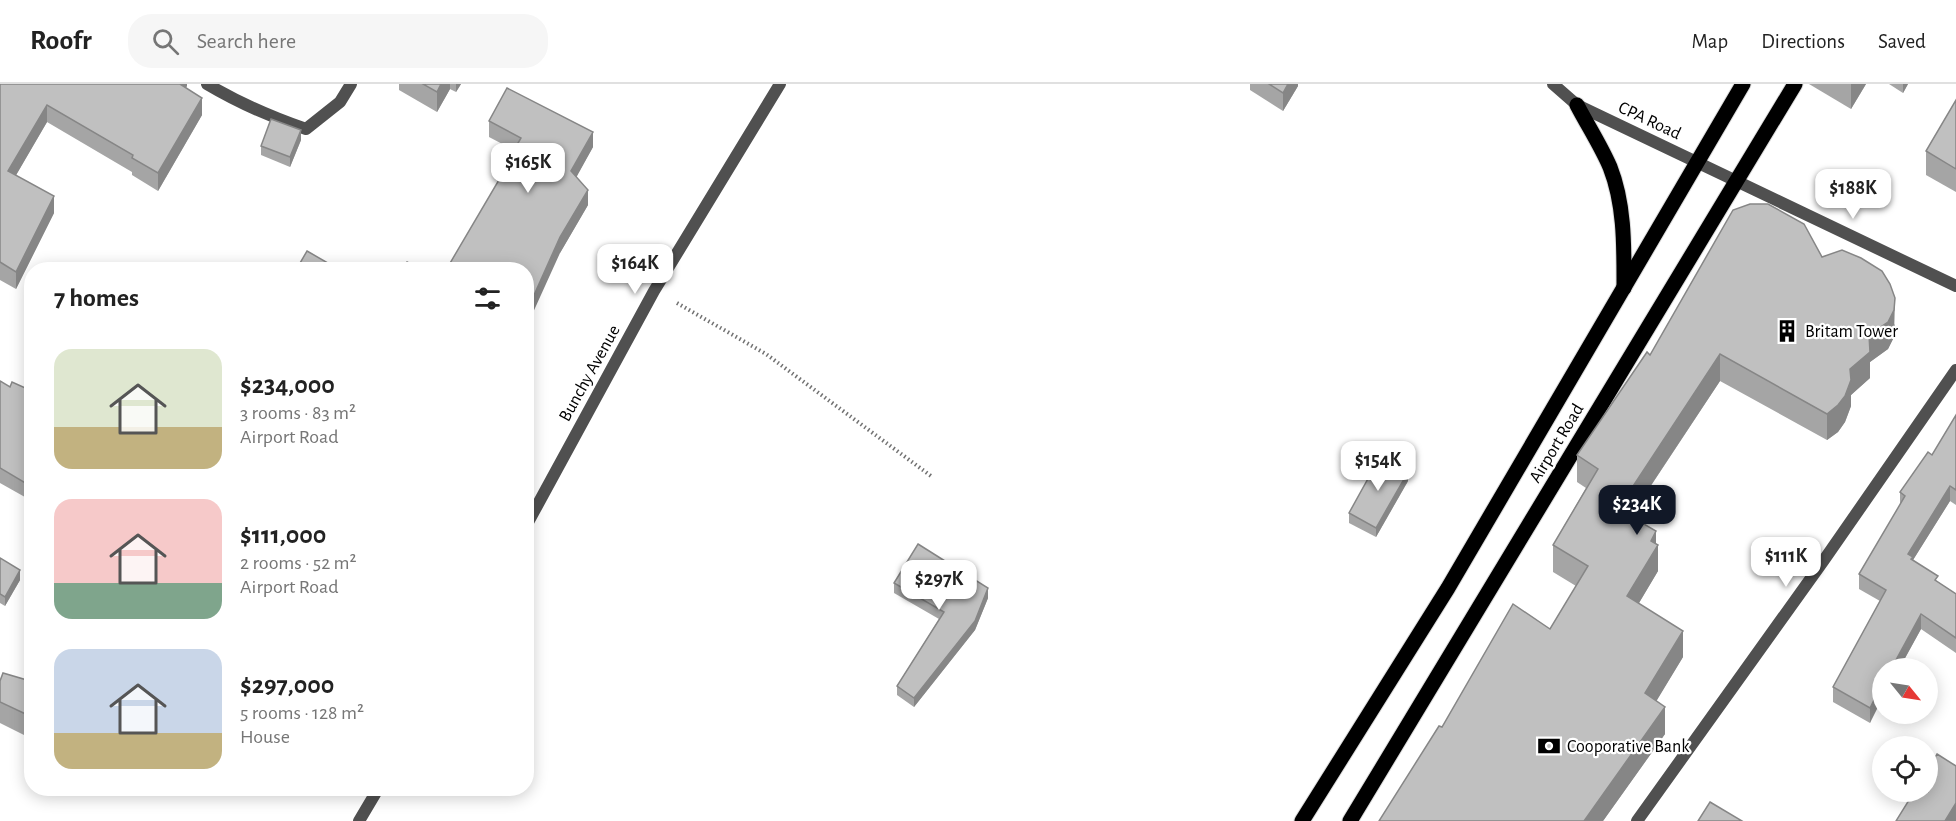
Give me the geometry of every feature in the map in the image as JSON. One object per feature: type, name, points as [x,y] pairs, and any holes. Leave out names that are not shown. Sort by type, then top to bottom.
[{"type":"main road","name":"Airport Road","points":[[1302,821],[1448,588],[1743,84]]},
{"type":"main road","name":"Airport Road","points":[[1350,821],[1795,84]]},
{"type":"main road","points":[[1577,105],[1611,169],[1623,233],[1624,288]]},
{"type":"street","points":[[207,84],[238,103],[306,129],[340,102],[351,84]]},
{"type":"street","name":"Bunchy Avenue","points":[[534,511],[654,291],[780,84]]},
{"type":"street","name":"CPA Road","points":[[1553,84],[1577,105],[1956,286]]},
{"type":"street","points":[[1637,821],[1824,560],[1956,370]]},
{"type":"street","points":[[359,821],[374,796]]},
{"type":"path","points":[[654,291],[699,314],[766,354],[931,476]]},
{"type":"building","points":[[0,84],[180,84],[202,98],[158,173],[132,158],[133,155],[47,105],[8,171],[54,196],[16,272],[0,262]]},
{"type":"building","points":[[423,84],[441,84],[437,92]]},
{"type":"building","points":[[1269,84],[1288,84],[1283,93]]},
{"type":"building","points":[[507,88],[593,132],[571,171],[588,190],[560,237],[534,295],[534,262],[451,262],[521,138],[489,121]]},
{"type":"building","points":[[1956,100],[1956,169],[1926,151]]},
{"type":"building","points":[[271,119],[301,130],[290,157],[261,146]]},
{"type":"building","points":[[1750,204],[1768,204],[1804,224],[1822,257],[1842,250],[1882,271],[1895,298],[1894,310],[1888,322],[1869,335],[1870,352],[1850,369],[1851,380],[1845,396],[1827,414],[1720,354],[1618,509],[1656,531],[1651,541],[1658,545],[1627,596],[1683,631],[1645,693],[1665,707],[1584,821],[1379,821],[1439,726],[1442,727],[1513,604],[1550,629],[1588,566],[1553,545],[1598,469],[1577,455],[1647,352],[1650,355],[1733,210]]},
{"type":"building","points":[[307,251],[326,262],[301,262]]},
{"type":"building","points":[[0,381],[10,387],[12,382],[24,387],[24,482],[0,468]]},
{"type":"building","points":[[1956,415],[1956,490],[1950,486],[1908,554],[1913,557],[1911,559],[1938,576],[1935,580],[1956,594],[1956,638],[1921,614],[1897,658],[1872,658],[1872,704],[1870,708],[1833,687],[1886,590],[1859,574],[1905,496],[1900,492],[1928,452],[1932,455]]},
{"type":"building","points":[[1380,457],[1408,472],[1376,528],[1349,513]]},
{"type":"building","points":[[918,544],[988,588],[975,621],[914,698],[897,686],[944,612],[894,583]]},
{"type":"building","points":[[0,558],[20,570],[5,597],[0,594]]},
{"type":"building","points":[[3,673],[24,679],[24,713],[0,702],[0,681]]},
{"type":"building","points":[[1938,755],[1956,766],[1956,803],[1945,821],[1896,821],[1908,802],[1938,802]]},
{"type":"building","points":[[1710,802],[1742,821],[1698,821]]},
{"type":"place","name":"Britam Tower","points":[[1787,331]]},
{"type":"place","name":"Cooporative Bank","points":[[1549,746]]}]
